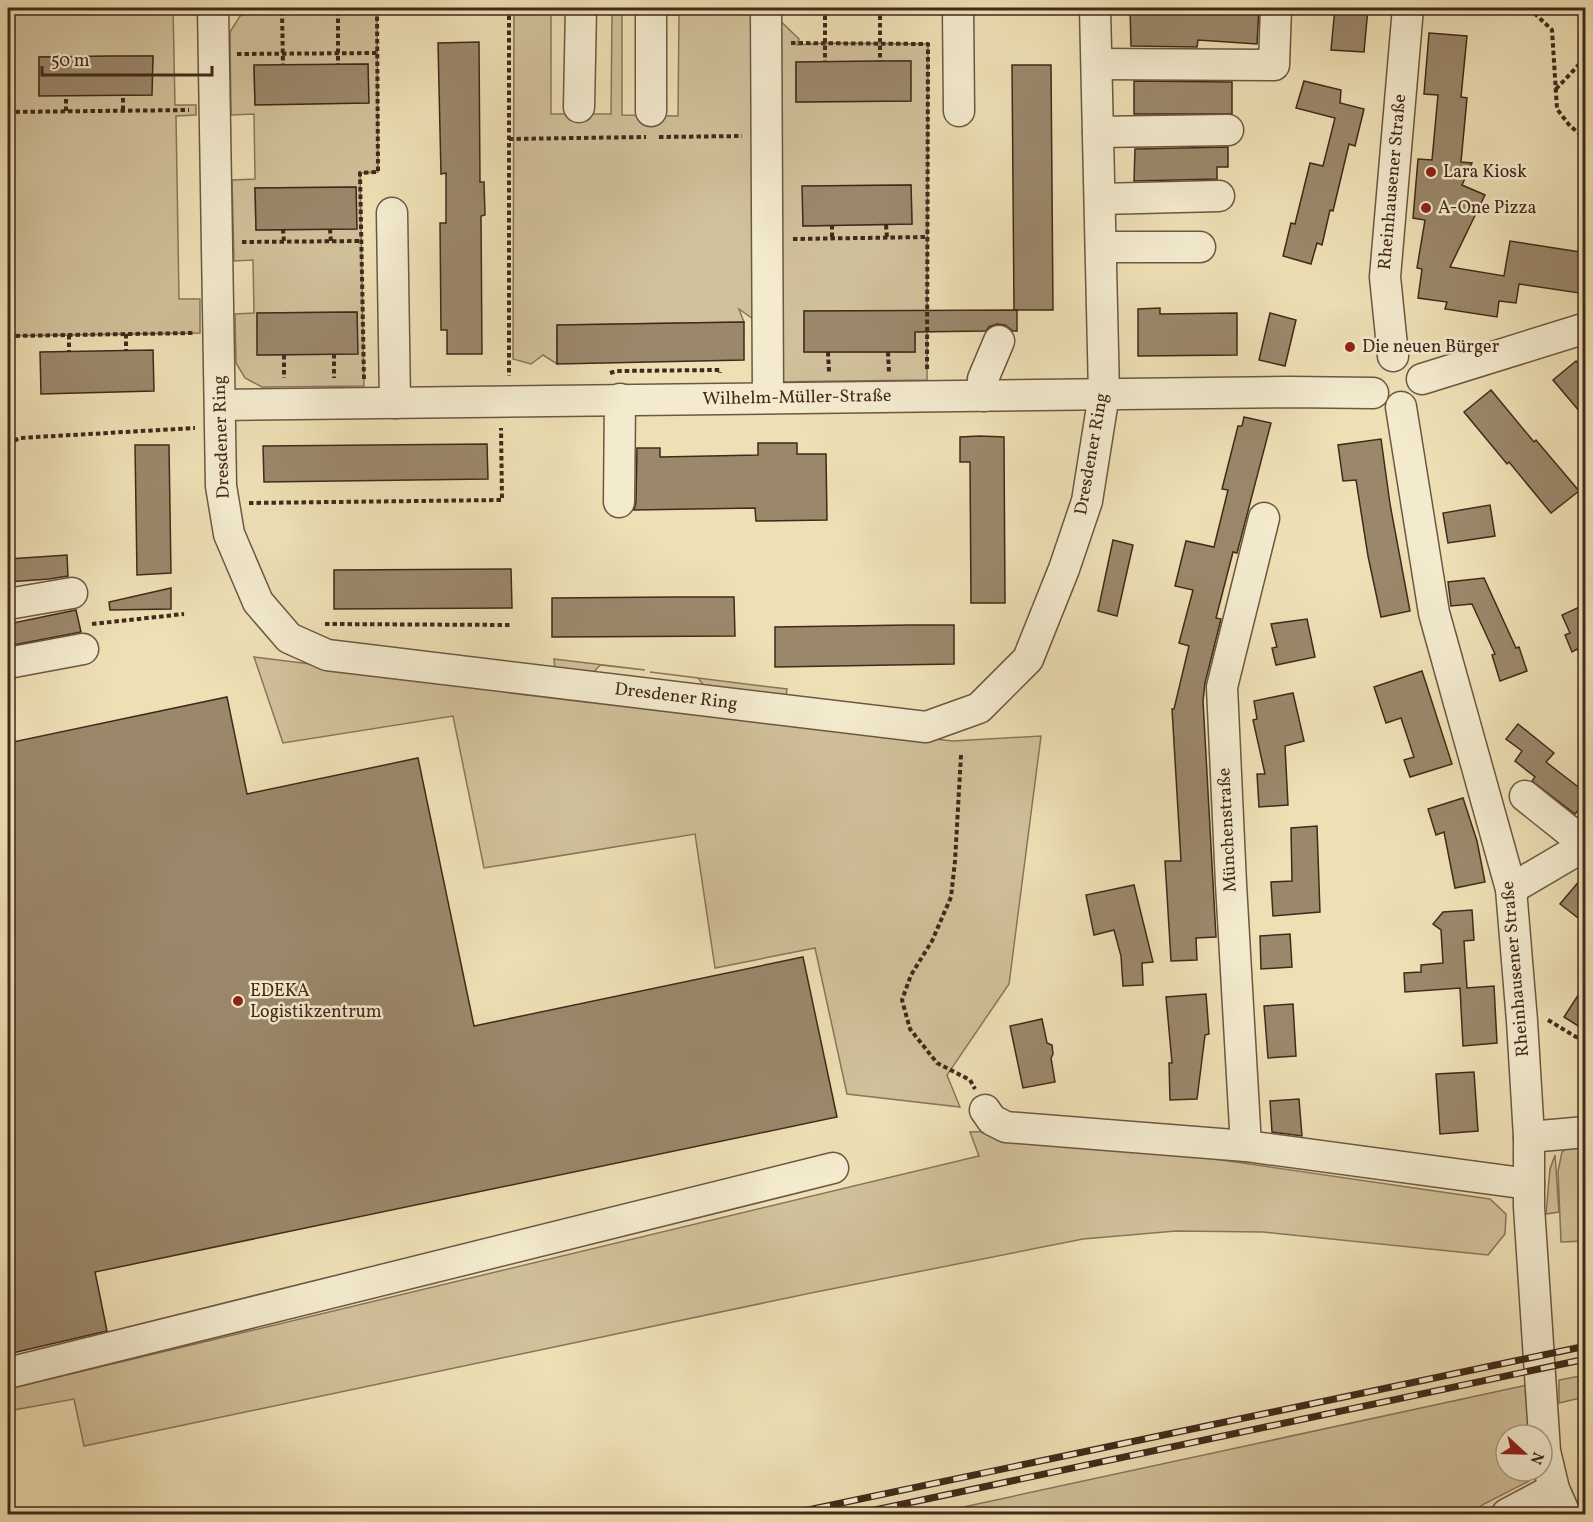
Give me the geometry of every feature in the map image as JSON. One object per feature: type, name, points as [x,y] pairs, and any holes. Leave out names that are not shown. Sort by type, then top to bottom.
[{"type":"street","name":"Dresdener Ring","points":[[213,8],[221,486],[229,534],[258,602],[289,638],[327,655],[927,727],[979,708],[1028,659],[1064,569],[1087,501],[1104,394],[1095,8]]},
{"type":"street","points":[[579,107],[581,8]]},
{"type":"street","points":[[651,8],[651,111]]},
{"type":"street","points":[[766,8],[768,398]]},
{"type":"street","points":[[958,8],[959,111]]},
{"type":"street","points":[[1096,64],[1274,65],[1275,8]]},
{"type":"street","name":"Rheinhausener Straße","points":[[1393,356],[1385,277],[1408,8]]},
{"type":"street","points":[[1098,132],[1228,130]]},
{"type":"street","points":[[1100,199],[1219,196]]},
{"type":"street","points":[[392,213],[395,403]]},
{"type":"street","points":[[1101,247],[1200,247]]},
{"type":"street","points":[[1422,379],[1586,328]]},
{"type":"street","points":[[984,396],[983,380],[999,341]]},
{"type":"street","points":[[1393,356],[1409,359],[1420,370],[1422,379],[1421,391],[1413,402],[1393,408],[1384,405],[1373,393],[1371,385],[1378,363],[1393,356]]},
{"type":"street","name":"Wilhelm-Müller-Straße","points":[[220,416],[395,403],[505,412],[621,380],[768,398],[1373,393]]},
{"type":"street","points":[[619,502],[621,380]]},
{"type":"street","name":"Rheinhausener Straße","points":[[1401,407],[1434,614],[1511,889],[1522,1021],[1542,1417],[1545,1451],[1560,1502],[1507,1515]]},
{"type":"street","name":"Münchenstraße","points":[[1246,1146],[1229,861],[1222,687],[1264,518]]},
{"type":"street","points":[[8,604],[72,593]]},
{"type":"street","points":[[8,663],[82,649]]},
{"type":"street","points":[[1511,889],[1584,846],[1575,836],[1525,796]]},
{"type":"street","points":[[985,1110],[992,1120],[1006,1127],[1246,1146],[1529,1184]]},
{"type":"street","points":[[1528,1137],[1586,1132]]},
{"type":"street","points":[[8,1372],[834,1168]]},
{"type":"path","points":[[243,503],[502,500],[509,139],[509,8]]},
{"type":"path","points":[[825,8],[825,62]]},
{"type":"path","points":[[880,8],[880,62]]},
{"type":"path","points":[[1529,8],[1552,30],[1557,109],[1570,126],[1586,140]]},
{"type":"path","points":[[282,11],[283,65]]},
{"type":"path","points":[[338,11],[338,64]]},
{"type":"path","points":[[766,44],[928,44],[927,380]]},
{"type":"path","points":[[230,54],[377,53]]},
{"type":"path","points":[[1556,90],[1586,57]]},
{"type":"path","points":[[123,95],[123,110]]},
{"type":"path","points":[[66,96],[66,111]]},
{"type":"path","points":[[8,112],[196,110]]},
{"type":"path","points":[[509,139],[767,136]]},
{"type":"path","points":[[832,225],[832,238]]},
{"type":"path","points":[[886,225],[887,238]]},
{"type":"path","points":[[283,229],[284,242]]},
{"type":"path","points":[[330,229],[331,242]]},
{"type":"path","points":[[767,239],[927,237]]},
{"type":"path","points":[[233,242],[362,241]]},
{"type":"path","points":[[8,336],[200,333]]},
{"type":"path","points":[[126,334],[126,351]]},
{"type":"path","points":[[69,335],[69,352]]},
{"type":"path","points":[[828,352],[829,381]]},
{"type":"path","points":[[888,352],[889,380]]},
{"type":"path","points":[[334,354],[334,386]]},
{"type":"path","points":[[284,355],[284,386]]},
{"type":"path","points":[[639,362],[639,371]]},
{"type":"path","points":[[8,446],[19,438],[220,416]]},
{"type":"path","points":[[82,649],[89,647],[86,624],[184,614]]},
{"type":"path","points":[[324,624],[512,625]]},
{"type":"path","points":[[961,755],[951,897],[932,941],[911,975],[902,1000],[910,1029],[937,1063],[970,1080],[985,1110]]},
{"type":"path","points":[[1522,1021],[1547,1019],[1586,1043]]},
{"type":"shaded area","points":[[8,8],[173,8],[175,105],[196,105],[196,115],[176,116],[179,299],[200,299],[200,333],[8,336]],"holes":[[[153,56],[151,95],[39,95],[39,57]]]},
{"type":"shaded area","points":[[767,8],[799,39],[797,45],[928,44],[927,380],[768,382],[764,327],[739,309],[744,322],[557,325],[557,364],[543,355],[531,364],[513,359],[514,10]],"holes":[[[551,13],[612,13],[611,114],[551,114]],[[622,14],[679,15],[678,116],[622,115]],[[910,61],[910,101],[796,102],[796,62]],[[911,185],[912,224],[803,226],[803,186]],[[804,311],[915,311],[915,352],[804,352]]]},
{"type":"shaded area","points":[[377,10],[378,172],[360,173],[364,386],[262,387],[245,378],[236,363],[235,314],[254,313],[253,260],[234,261],[232,180],[255,179],[254,114],[231,115],[230,32],[240,16],[249,12]],"holes":[[[368,64],[368,103],[255,104],[254,66]],[[356,187],[356,229],[256,230],[255,188]],[[357,312],[357,354],[258,355],[257,313]]]},
{"type":"shaded area","points":[[254,657],[785,723],[953,741],[1041,736],[1009,984],[947,1075],[960,1107],[847,1094],[815,948],[715,968],[695,834],[484,868],[453,716],[283,743]]},
{"type":"shaded area","points":[[554,659],[645,670],[600,665],[593,673],[555,668]]},
{"type":"shaded area","points":[[650,672],[787,689],[786,697],[705,687],[698,678]]},
{"type":"shaded area","points":[[1003,1131],[1490,1199],[1506,1214],[1505,1234],[1488,1255],[1263,1232],[1176,1231],[1083,1239],[811,1293],[84,1446],[74,1399],[8,1411],[8,1389],[979,1156],[970,1132]]},
{"type":"shaded area","points":[[1585,1143],[1585,1241],[1561,1242],[1558,1171],[1562,1152],[1572,1145]]},
{"type":"shaded area","points":[[1555,1155],[1559,1212],[1546,1214],[1550,1169]]},
{"type":"shaded area","points":[[1585,1375],[1585,1397],[1559,1403],[1559,1380]]},
{"type":"shaded area","points":[[1527,1385],[1528,1423],[1494,1423],[1494,1483],[1525,1483],[1482,1505],[1473,1514],[931,1514]]},
{"type":"building","points":[[1130,8],[1259,8],[1257,44],[1198,40],[1197,47],[1131,46]]},
{"type":"building","points":[[1335,8],[1368,8],[1364,52],[1331,50]]},
{"type":"building","points":[[1429,33],[1467,36],[1461,97],[1467,98],[1461,162],[1472,163],[1462,185],[1485,195],[1450,267],[1504,276],[1510,241],[1586,253],[1586,294],[1519,284],[1516,303],[1499,301],[1497,317],[1445,309],[1447,302],[1418,298],[1422,269],[1417,268],[1425,220],[1413,218],[1418,159],[1432,160],[1438,95],[1424,94]]},
{"type":"building","points":[[479,42],[480,182],[484,182],[485,215],[481,216],[482,354],[447,354],[447,330],[441,330],[440,223],[446,223],[446,173],[441,174],[438,43]]},
{"type":"building","points":[[153,56],[152,95],[39,96],[39,57]]},
{"type":"building","points":[[911,61],[911,101],[796,102],[796,62]]},
{"type":"building","points":[[368,64],[369,103],[255,105],[254,65]]},
{"type":"building","points":[[1012,65],[1051,65],[1053,310],[1014,310]]},
{"type":"building","points":[[1134,81],[1232,82],[1232,114],[1134,114]]},
{"type":"building","points":[[1304,81],[1341,90],[1340,103],[1364,109],[1355,146],[1349,144],[1333,211],[1330,210],[1322,245],[1317,243],[1311,264],[1283,256],[1291,223],[1295,224],[1310,163],[1323,166],[1335,118],[1296,108]]},
{"type":"building","points":[[1228,147],[1228,167],[1217,167],[1217,179],[1134,181],[1135,149]]},
{"type":"building","points":[[911,185],[912,224],[803,226],[802,186]]},
{"type":"building","points":[[356,187],[357,229],[256,230],[255,188]]},
{"type":"building","points":[[1160,308],[1160,314],[1237,313],[1237,355],[1138,356],[1138,309]]},
{"type":"building","points":[[1017,310],[1017,331],[997,324],[986,331],[915,332],[915,352],[804,352],[804,311]]},
{"type":"building","points":[[357,312],[358,354],[257,355],[257,313]]},
{"type":"building","points":[[1270,313],[1296,320],[1285,366],[1259,360]]},
{"type":"building","points":[[744,322],[744,360],[557,364],[557,325]]},
{"type":"building","points":[[153,350],[154,391],[41,394],[40,352]]},
{"type":"building","points":[[1576,361],[1586,373],[1586,419],[1553,380]]},
{"type":"building","points":[[1491,390],[1579,491],[1551,513],[1464,412]]},
{"type":"building","points":[[1244,417],[1271,423],[1237,553],[1233,552],[1216,618],[1221,619],[1205,683],[1203,701],[1216,937],[1196,938],[1197,960],[1171,961],[1165,861],[1181,861],[1172,709],[1174,709],[1189,646],[1179,643],[1193,590],[1175,586],[1186,541],[1214,547],[1228,490],[1222,489],[1238,426],[1242,426]]},
{"type":"building","points":[[960,437],[1004,437],[1005,603],[971,603],[970,462],[960,462]]},
{"type":"building","points":[[1381,439],[1390,504],[1410,611],[1381,617],[1368,556],[1356,480],[1343,481],[1338,445]]},
{"type":"building","points":[[758,443],[797,443],[797,454],[826,454],[827,520],[756,521],[755,508],[634,510],[637,448],[660,448],[660,457],[758,455]]},
{"type":"building","points":[[487,444],[488,479],[264,482],[263,446]]},
{"type":"building","points":[[135,445],[169,445],[171,573],[137,575]]},
{"type":"building","points":[[1490,505],[1495,536],[1448,543],[1443,513]]},
{"type":"building","points":[[1113,540],[1133,545],[1117,616],[1098,611]]},
{"type":"building","points":[[67,555],[68,576],[8,582],[8,559]]},
{"type":"building","points":[[511,569],[512,608],[334,609],[334,570]]},
{"type":"building","points":[[1484,578],[1516,648],[1519,647],[1527,671],[1500,681],[1492,655],[1495,654],[1472,604],[1451,606],[1448,582]]},
{"type":"building","points":[[171,588],[171,609],[110,610],[109,602]]},
{"type":"building","points":[[734,597],[735,636],[552,637],[552,598]]},
{"type":"building","points":[[1586,604],[1586,667],[1577,649],[1572,652],[1565,635],[1570,633],[1562,615]]},
{"type":"building","points":[[76,610],[81,632],[8,646],[8,624]]},
{"type":"building","points":[[1307,619],[1315,657],[1276,665],[1272,648],[1277,647],[1271,624]]},
{"type":"building","points":[[954,625],[954,664],[775,667],[775,627]]},
{"type":"building","points":[[1422,671],[1452,764],[1410,777],[1404,760],[1414,757],[1401,718],[1386,723],[1374,687]]},
{"type":"building","points":[[1293,693],[1304,741],[1285,746],[1288,805],[1259,807],[1257,774],[1265,774],[1253,720],[1257,719],[1254,701]]},
{"type":"building","name":"EDEKA Logistikzentrum","points":[[227,697],[247,794],[418,758],[474,1026],[803,957],[837,1117],[95,1272],[107,1331],[8,1354],[8,743]]},
{"type":"building","points":[[1518,724],[1554,753],[1546,762],[1586,793],[1586,801],[1575,814],[1532,781],[1535,777],[1515,761],[1522,751],[1506,739]]},
{"type":"building","points":[[1463,798],[1477,841],[1485,882],[1455,888],[1444,832],[1436,835],[1428,809]]},
{"type":"building","points":[[1317,826],[1320,912],[1273,916],[1271,882],[1292,881],[1291,828]]},
{"type":"building","points":[[1586,873],[1586,924],[1560,904]]},
{"type":"building","points":[[1134,885],[1153,962],[1142,963],[1143,985],[1123,986],[1121,956],[1114,930],[1094,935],[1086,895]]},
{"type":"building","points":[[1472,910],[1474,940],[1464,941],[1467,988],[1494,986],[1497,1043],[1463,1046],[1460,988],[1405,992],[1404,973],[1421,972],[1421,965],[1443,963],[1441,930],[1433,924],[1443,912]]},
{"type":"building","points":[[1290,934],[1292,967],[1261,969],[1260,936]]},
{"type":"building","points":[[1586,983],[1586,1031],[1564,1017]]},
{"type":"building","points":[[1206,994],[1209,1034],[1205,1035],[1197,1099],[1170,1100],[1169,1063],[1172,1063],[1166,997]]},
{"type":"building","points":[[1293,1004],[1296,1056],[1268,1058],[1264,1006]]},
{"type":"building","points":[[1042,1019],[1047,1043],[1052,1045],[1051,1058],[1055,1082],[1023,1088],[1010,1026]]},
{"type":"building","points":[[1474,1072],[1478,1131],[1440,1134],[1436,1074]]},
{"type":"building","points":[[1299,1099],[1302,1136],[1272,1132],[1270,1101]]},
{"type":"railway","points":[[789,1514],[1586,1346]]},
{"type":"railway","points":[[856,1514],[1586,1359]]},
{"type":"place","name":"Lara Kiosk","points":[[1431,172]]},
{"type":"place","name":"A-One Pizza","points":[[1426,208]]},
{"type":"place","name":"Die neuen Bürger","points":[[1350,347]]},
{"type":"place","name":"EDEKA Logistikzentrum","points":[[238,1001]]}]
